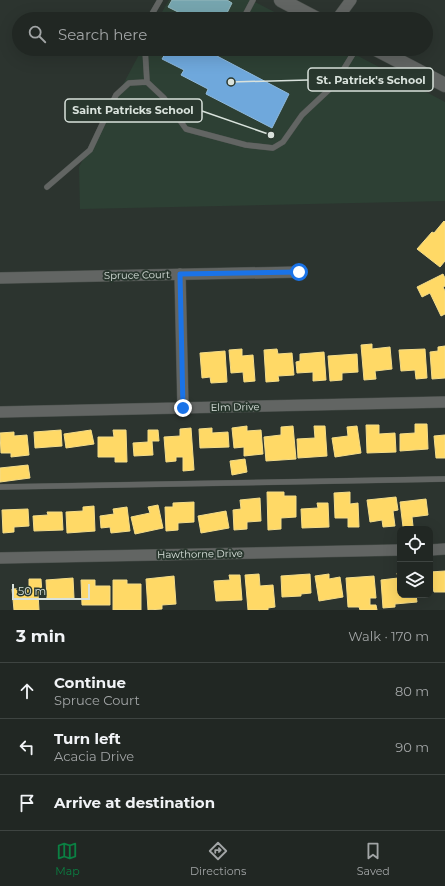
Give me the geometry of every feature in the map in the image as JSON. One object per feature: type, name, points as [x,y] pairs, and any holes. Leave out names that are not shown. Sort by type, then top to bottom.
[{"type":"street","points":[[281,0],[304,12]]},
{"type":"street","points":[[342,12],[351,0]]},
{"type":"street","points":[[390,56],[445,84]]},
{"type":"street","name":"Spruce Court","points":[[0,278],[299,272]]},
{"type":"street","points":[[180,274],[183,408]]},
{"type":"street","name":"Elm Drive","points":[[0,412],[445,402]]},
{"type":"street","points":[[433,550],[445,549]]},
{"type":"street","name":"Hawthorne Drive","points":[[0,558],[397,550]]},
{"type":"lane","points":[[153,12],[160,0]]},
{"type":"lane","points":[[247,12],[253,0]]},
{"type":"lane","points":[[145,56],[147,82],[164,98],[186,129],[246,145],[273,148],[283,142],[302,115],[334,86],[352,56]]},
{"type":"lane","points":[[47,187],[90,150],[116,95],[130,83],[147,82]]},
{"type":"lane","points":[[0,487],[445,479]]},
{"type":"shaded area","points":[[169,0],[251,0],[274,12],[162,12]]},
{"type":"shaded area","points":[[138,56],[358,56],[445,102],[445,201],[80,209],[79,167]]},
{"type":"building: Homes","points":[[444,221],[445,261],[440,267],[417,249]]},
{"type":"building: Homes","points":[[443,274],[445,278],[445,286],[443,287],[445,291],[445,314],[441,316],[430,293],[422,297],[417,287]]},
{"type":"building: Homes","points":[[372,344],[372,349],[390,347],[392,369],[375,371],[376,379],[364,380],[361,345]]},
{"type":"building: Homes","points":[[445,346],[445,378],[432,379],[430,352],[438,351],[438,347]]},
{"type":"building: Homes","points":[[242,349],[242,356],[253,355],[255,381],[244,382],[243,372],[231,373],[229,350]]},
{"type":"building: Homes","points":[[277,349],[278,354],[292,353],[294,375],[278,376],[279,381],[266,382],[264,350]]},
{"type":"building: Homes","points":[[425,349],[427,378],[416,379],[415,370],[401,371],[399,350]]},
{"type":"building: Homes","points":[[225,351],[227,382],[211,383],[210,377],[202,378],[200,353]]},
{"type":"building: Homes","points":[[324,352],[326,380],[313,381],[313,372],[297,373],[296,362],[300,361],[300,354]]},
{"type":"building: Homes","points":[[357,354],[358,372],[342,373],[342,380],[330,381],[328,356]]},
{"type":"building: Homes","points":[[415,424],[427,424],[428,449],[400,451],[400,434],[415,433]]},
{"type":"building: Homes","points":[[366,425],[379,425],[379,434],[395,433],[396,452],[367,453]]},
{"type":"building: Homes","points":[[247,426],[247,431],[261,430],[263,454],[244,456],[244,447],[234,448],[232,428]]},
{"type":"building: Homes","points":[[293,426],[296,459],[266,461],[264,437],[281,435],[281,427]]},
{"type":"building: Homes","points":[[314,426],[325,426],[327,456],[298,458],[297,439],[315,438]]},
{"type":"building: Homes","points":[[357,426],[361,453],[335,457],[332,438],[348,436],[347,427]]},
{"type":"building: Homes","points":[[191,428],[194,470],[183,471],[183,457],[176,457],[176,461],[166,462],[164,437],[180,436],[180,429]]},
{"type":"building: Homes","points":[[212,428],[212,433],[228,432],[229,447],[200,448],[199,429]]},
{"type":"building: Homes","points":[[61,430],[62,446],[35,448],[34,432]]},
{"type":"building: Homes","points":[[91,430],[94,444],[66,448],[64,434]]},
{"type":"building: Homes","points":[[113,430],[126,430],[127,462],[115,462],[115,457],[98,457],[98,437],[114,437]]},
{"type":"building: Homes","points":[[148,430],[158,430],[159,441],[152,441],[153,455],[134,456],[133,443],[148,442]]},
{"type":"building: Homes","points":[[14,432],[14,436],[27,435],[29,455],[11,457],[11,453],[1,453],[0,433]]},
{"type":"building: Homes","points":[[445,435],[445,458],[436,458],[434,436]]},
{"type":"building: Homes","points":[[245,459],[247,472],[232,475],[230,461]]},
{"type":"building: Homes","points":[[28,465],[30,478],[0,482],[0,468]]},
{"type":"building: Homes","points":[[267,492],[284,492],[284,496],[296,496],[296,517],[281,518],[281,529],[268,530]]},
{"type":"building: Homes","points":[[350,492],[350,504],[358,503],[359,527],[348,527],[348,518],[335,518],[334,493]]},
{"type":"building: Homes","points":[[396,497],[398,510],[393,511],[395,526],[383,527],[382,520],[370,522],[367,500]]},
{"type":"building: Homes","points":[[260,498],[261,521],[247,522],[247,529],[234,530],[233,510],[241,509],[240,500]]},
{"type":"building: Homes","points":[[426,499],[428,515],[412,517],[413,526],[403,526],[400,502]]},
{"type":"building: Homes","points":[[194,502],[194,522],[178,523],[178,530],[166,531],[165,507],[173,507],[173,503]]},
{"type":"building: Homes","points":[[317,503],[328,503],[329,527],[302,528],[301,509],[318,508]]},
{"type":"building: Homes","points":[[158,505],[163,528],[135,534],[131,517],[150,513],[148,507]]},
{"type":"building: Homes","points":[[94,506],[95,531],[67,533],[66,512],[83,511],[83,507]]},
{"type":"building: Homes","points":[[127,507],[130,531],[111,533],[110,527],[101,528],[100,516],[114,514],[113,509]]},
{"type":"building: Homes","points":[[28,509],[29,526],[14,527],[14,532],[3,533],[2,510]]},
{"type":"building: Homes","points":[[226,511],[229,528],[201,533],[198,516]]},
{"type":"building: Homes","points":[[47,512],[62,512],[63,530],[34,531],[33,516],[48,515]]},
{"type":"building: Homes","points":[[445,571],[445,592],[434,592],[433,572]]},
{"type":"building: Homes","points":[[259,574],[260,586],[273,585],[275,607],[268,608],[268,610],[248,610],[245,575]]},
{"type":"building: Homes","points":[[310,574],[311,593],[301,594],[301,596],[282,597],[281,576]]},
{"type":"building: Homes","points":[[329,574],[329,579],[340,577],[343,597],[319,601],[315,576]]},
{"type":"building: Homes","points":[[229,575],[240,575],[242,600],[216,601],[214,581],[230,580]]},
{"type":"building: Homes","points":[[174,576],[176,604],[162,605],[162,609],[148,610],[146,579]]},
{"type":"building: Homes","points":[[374,576],[376,598],[370,598],[370,605],[376,605],[377,610],[360,610],[359,607],[348,607],[346,578]]},
{"type":"building: Homes","points":[[73,578],[74,598],[47,599],[46,580]]},
{"type":"building: Homes","points":[[397,578],[397,598],[416,598],[417,602],[395,604],[395,607],[383,608],[381,580]]},
{"type":"building: Homes","points":[[29,579],[41,579],[42,593],[38,593],[39,610],[14,610],[12,589],[29,588]]},
{"type":"building: Homes","points":[[81,580],[95,580],[95,586],[110,586],[110,605],[82,605]]},
{"type":"building: Homes","points":[[113,580],[127,580],[127,584],[141,584],[141,610],[113,610]]},
{"type":"building: Schools","points":[[164,56],[217,56],[289,94],[272,128],[206,94],[208,89],[181,75],[184,70],[162,59]]},
{"type":"building: Public","points":[[172,0],[227,0],[232,3],[228,12],[178,12],[168,7]]},
{"type":"place","name":"St. Patrick's School","points":[[231,82]]},
{"type":"place","name":"Saint Patricks School","points":[[271,135]]},
{"type":"route","points":[[183,408],[180,274],[299,272]]}]
